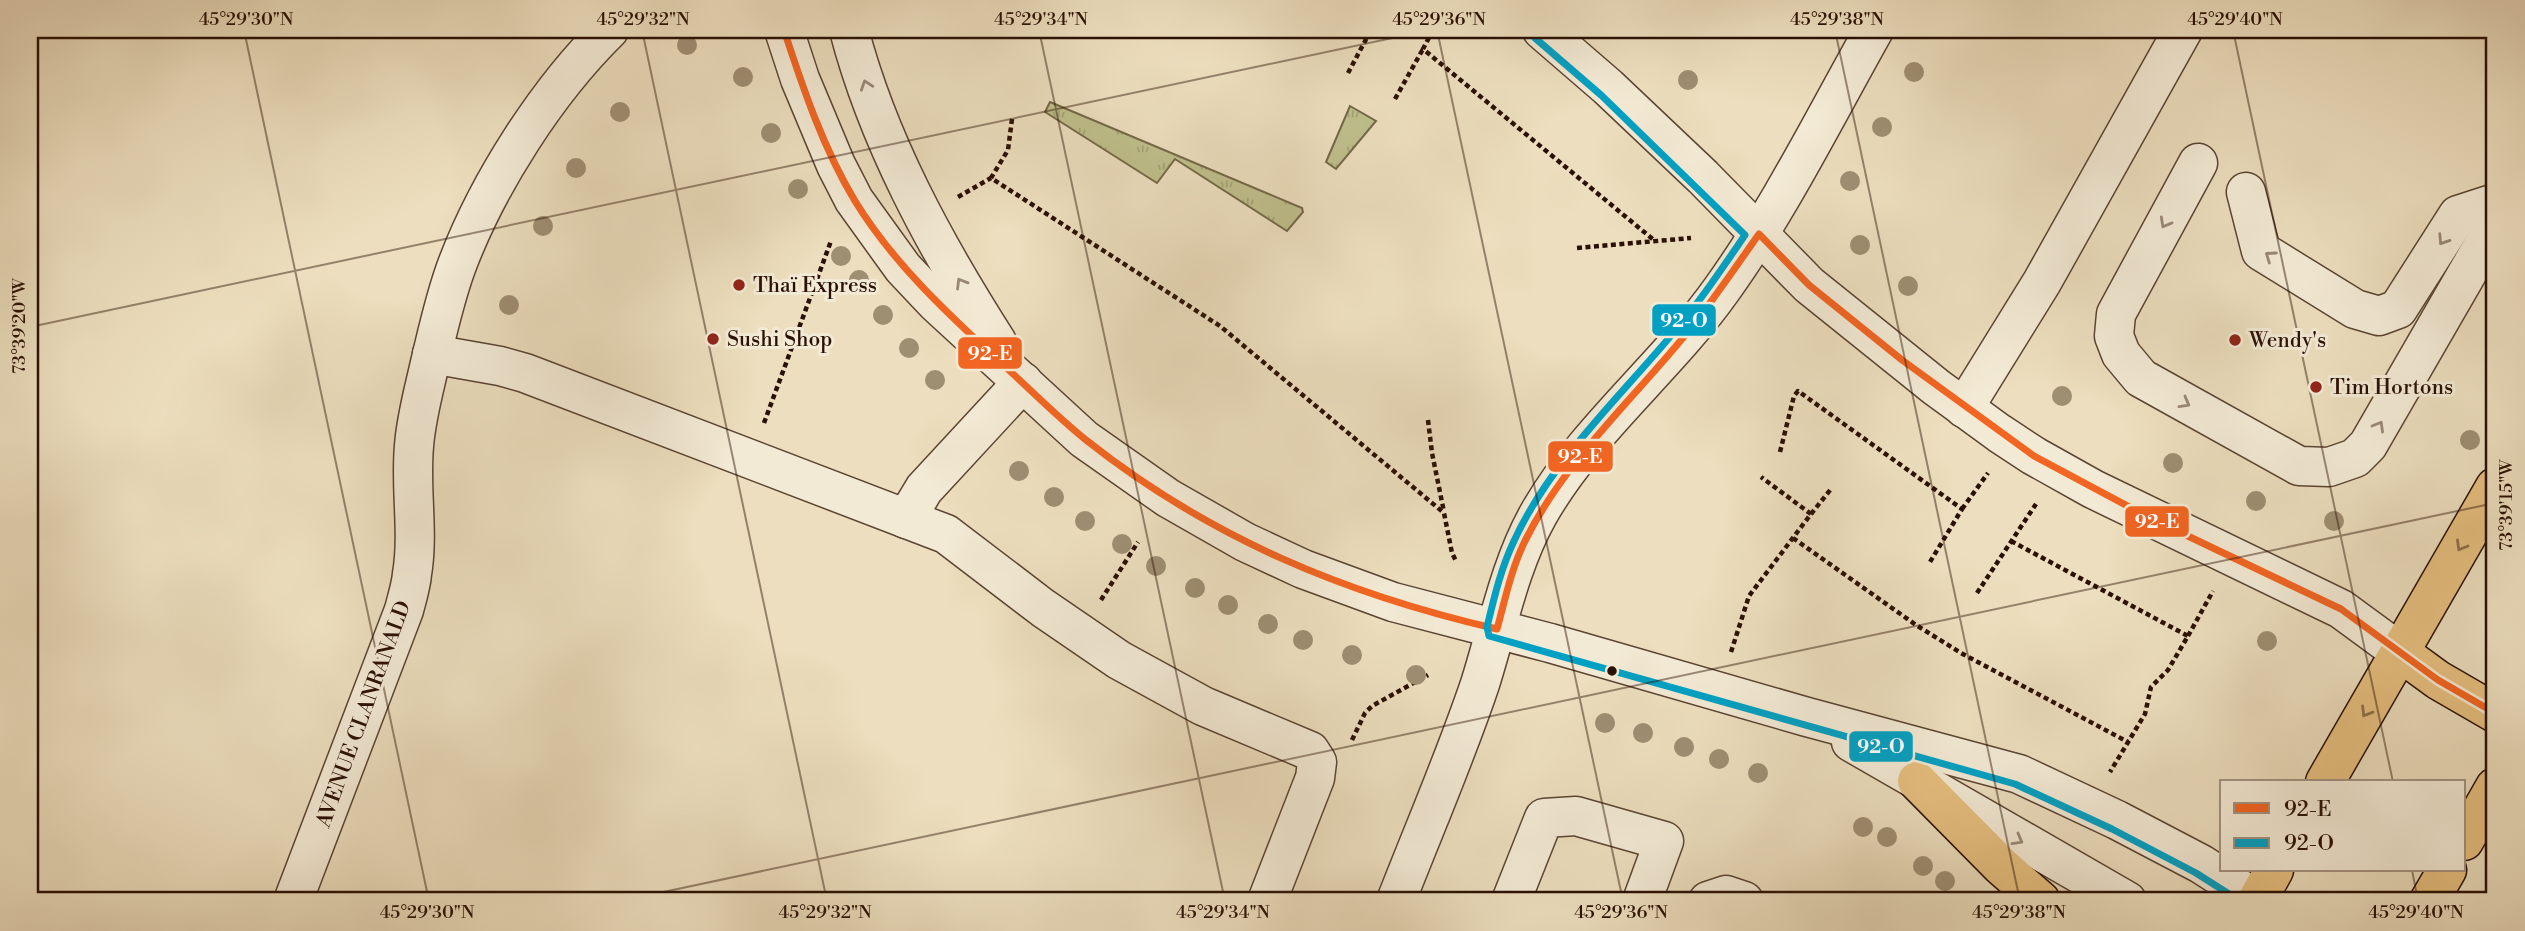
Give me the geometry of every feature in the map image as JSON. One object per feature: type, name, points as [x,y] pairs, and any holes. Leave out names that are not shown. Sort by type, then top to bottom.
[{"type":"main road","points":[[2326,780],[2495,487]]},
{"type":"main road","points":[[2401,653],[2438,680],[2495,713]]},
{"type":"main road","points":[[1917,781],[2001,866],[2041,901]]},
{"type":"main road","points":[[2466,838],[2495,787]]},
{"type":"main road","points":[[2429,901],[2446,872]]},
{"type":"street","name":"AVENUE CLANRANALD","points":[[293,901],[404,610],[413,574],[414,446],[432,354],[457,266],[486,201],[507,163],[561,84],[583,56],[609,30]]},
{"type":"street","points":[[784,30],[800,79],[836,165],[873,227],[902,268],[936,303],[1084,439],[1168,498],[1245,542],[1303,569],[1382,598],[2019,774],[2262,893]]},
{"type":"street","points":[[849,30],[875,109],[900,169],[952,268],[1023,382]]},
{"type":"street","points":[[1542,30],[1608,87],[1810,285],[1964,408],[2026,451],[2067,475],[2176,531],[2341,609],[2401,653]]},
{"type":"street","points":[[1396,901],[1474,700],[1518,556],[1548,499],[1577,459],[1678,344],[1722,289],[1759,234],[1874,30]]},
{"type":"street","points":[[1964,408],[2042,282],[2183,30]]},
{"type":"street","points":[[2198,163],[2116,314],[2114,336],[2121,354],[2141,378],[2299,466],[2329,467],[2355,458],[2368,445],[2495,225]]},
{"type":"street","points":[[2246,192],[2261,251],[2355,309],[2379,316],[2398,309],[2458,215],[2495,203]]},
{"type":"street","points":[[432,354],[525,373],[946,534],[1043,608],[1119,660],[1203,706],[1310,751],[1317,762],[1315,778],[1267,901]]},
{"type":"street","points":[[906,519],[924,489],[946,463],[1023,382]]},
{"type":"street","points":[[1807,717],[2127,901]]},
{"type":"street","points":[[1511,901],[1544,818],[1563,815],[1576,816],[1664,841],[1642,901]]},
{"type":"street","points":[[1708,901],[1726,895],[1744,901]]},
{"type":"path","points":[[1348,73],[1371,30]]},
{"type":"path","points":[[1395,99],[1433,30]]},
{"type":"path","points":[[1423,49],[1655,241]]},
{"type":"path","points":[[951,200],[991,178],[1008,150],[1012,119]]},
{"type":"path","points":[[991,178],[1220,326],[1444,513]]},
{"type":"path","points":[[1577,248],[1690,238]]},
{"type":"path","points":[[760,433],[832,240]]},
{"type":"path","points":[[1780,452],[1794,396],[1798,391],[1962,509]]},
{"type":"path","points":[[1429,420],[1432,453],[1452,553],[1456,561]]},
{"type":"path","points":[[1930,562],[1962,509],[1990,470]]},
{"type":"path","points":[[1761,477],[1811,514]]},
{"type":"path","points":[[1735,638],[1749,596],[1831,489]]},
{"type":"path","points":[[1977,593],[2037,501]]},
{"type":"path","points":[[1793,538],[1916,625],[1961,653],[2129,742]]},
{"type":"path","points":[[2011,541],[2188,636]]},
{"type":"path","points":[[1100,600],[1138,542]]},
{"type":"path","points":[[2109,773],[2145,714],[2151,687],[2168,670],[2211,596]]},
{"type":"path","points":[[1355,738],[1361,721],[1373,706],[1428,675]]},
{"type":"green space","points":[[1050,102],[1302,208],[1303,212],[1287,231],[1175,159],[1157,183],[1045,112]]},
{"type":"green space","points":[[1350,106],[1376,121],[1336,169],[1326,162]]},
{"type":"transit line","name":"92-E","points":[[784,30],[823,139],[855,201],[886,245],[941,306],[1064,421],[1133,475],[1230,534],[1333,580],[1441,615],[1497,629],[1519,553],[1556,489],[1594,439],[1688,332],[1759,234],[1809,285],[1902,360],[2034,456],[2150,518],[2341,609],[2438,680],[2495,713]]},
{"type":"transit line","name":"92-O","points":[[1535,38],[1601,95],[1745,235],[1689,313],[1584,435],[1546,486],[1529,513],[1505,562],[1487,627],[1489,636],[2015,784],[2112,829],[2196,873],[2240,901]]},
{"type":"place","name":"Thaï Express","points":[[739,285]]},
{"type":"place","name":"Sushi Shop","points":[[713,339]]},
{"type":"place","name":"Wendy's","points":[[2235,340]]},
{"type":"place","name":"Tim Hortons","points":[[2316,387]]}]
